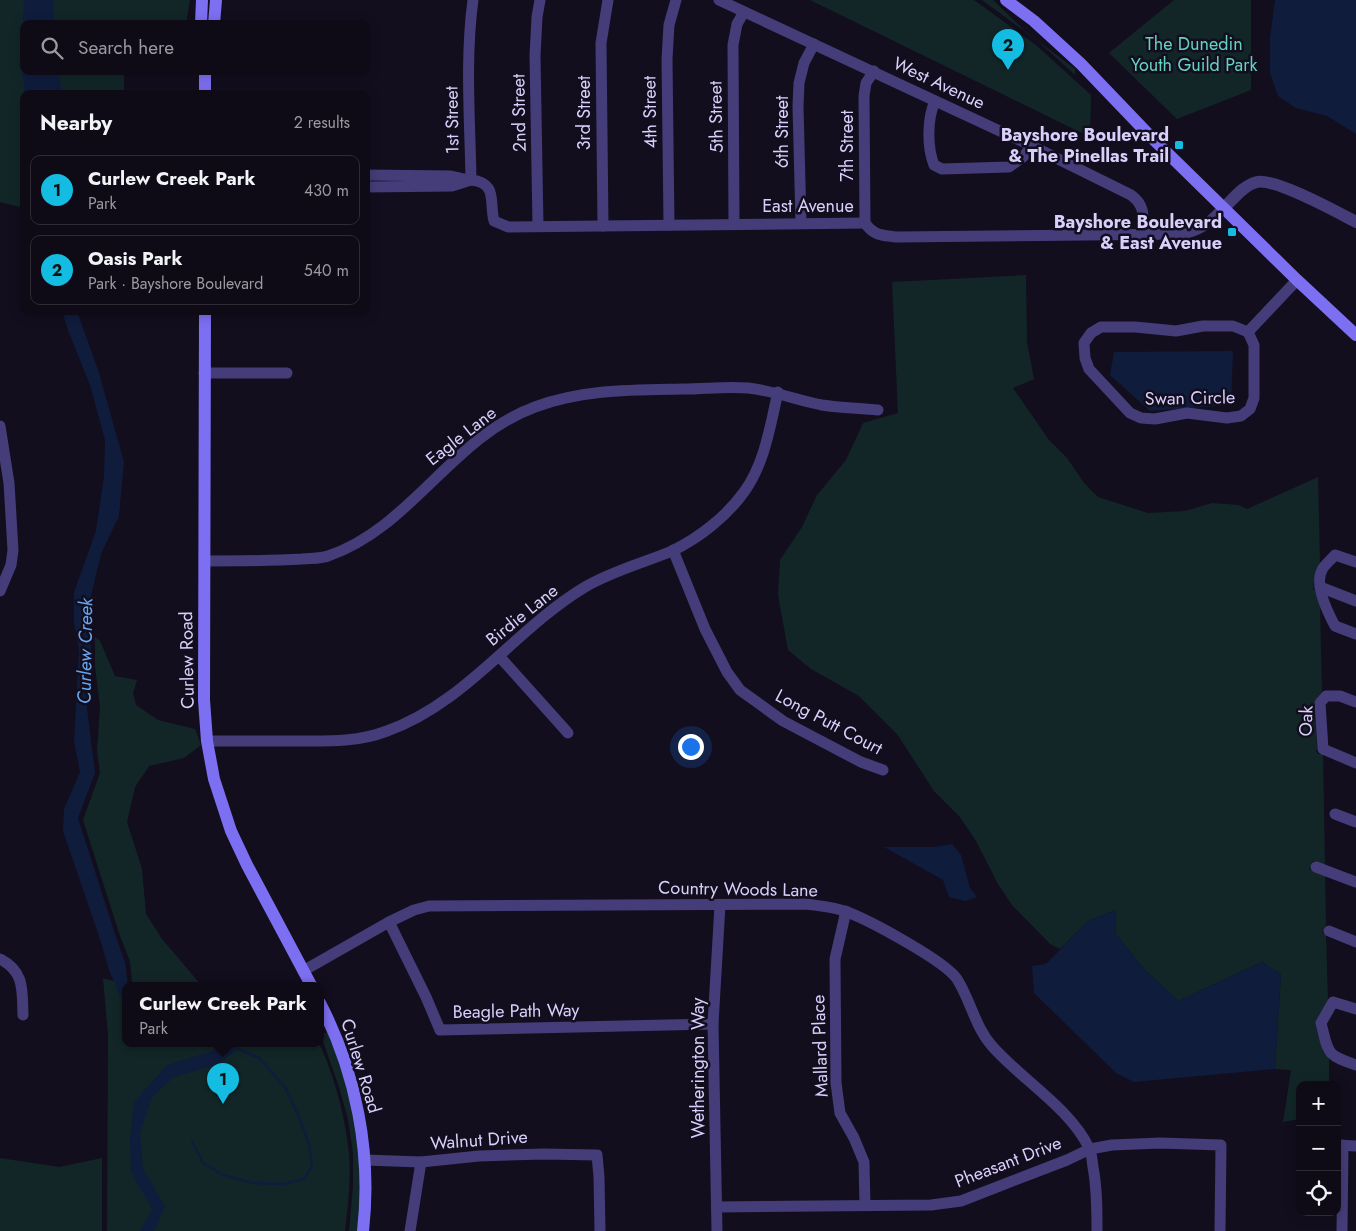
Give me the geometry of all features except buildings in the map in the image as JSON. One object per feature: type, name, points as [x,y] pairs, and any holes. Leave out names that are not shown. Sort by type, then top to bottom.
[{"type":"main road","points":[[201,20],[202,0]]},
{"type":"main road","points":[[214,20],[216,0]]},
{"type":"main road","points":[[1006,0],[1034,21],[1081,64],[1150,136],[1356,335]]},
{"type":"main road","points":[[205,75],[205,90]]},
{"type":"main road","name":"Curlew Road","points":[[205,315],[204,700],[207,740],[214,779],[231,831],[309,982]]},
{"type":"main road","name":"Curlew Road","points":[[324,1011],[342,1052],[353,1090],[365,1160],[365,1214],[363,1231]]},
{"type":"street","name":"1st Street","points":[[471,180],[469,66],[470,20],[473,0]]},
{"type":"street","name":"2nd Street","points":[[538,226],[535,56],[537,16],[540,0]]},
{"type":"street","name":"3rd Street","points":[[603,226],[602,43],[608,0]]},
{"type":"street","name":"4th Street","points":[[669,225],[667,59],[669,25],[676,0]]},
{"type":"street","name":"West Avenue","points":[[719,0],[1032,146],[1131,195],[1139,201],[1143,211],[1143,234]]},
{"type":"street","name":"5th Street","points":[[734,224],[733,45],[737,24],[744,12]]},
{"type":"street","name":"6th Street","points":[[800,223],[799,83],[804,63],[814,44]]},
{"type":"street","name":"7th Street","points":[[866,223],[864,96],[866,83],[874,72]]},
{"type":"street","points":[[935,101],[931,109],[929,121],[930,156],[934,165],[942,169],[1009,168],[1023,157],[1032,146]]},
{"type":"street","points":[[370,175],[451,176],[471,180]]},
{"type":"street","points":[[370,187],[452,186],[471,180]]},
{"type":"street","name":"East Avenue","points":[[471,180],[481,181],[486,185],[490,192],[494,221],[508,227],[866,223],[877,234],[896,237],[1183,234],[1206,226],[1224,208]]},
{"type":"street","points":[[1224,208],[1247,186],[1258,182],[1265,182],[1282,186],[1356,222]]},
{"type":"street","points":[[1248,332],[1297,280]]},
{"type":"street","name":"Swan Circle","points":[[1203,326],[1233,326],[1248,332],[1254,344],[1254,398],[1250,409],[1241,416],[1227,418],[1187,413],[1155,419],[1141,418],[1130,413],[1089,369],[1085,358],[1084,343],[1091,333],[1101,327],[1135,327],[1176,331],[1203,326]]},
{"type":"street","points":[[204,373],[287,373]]},
{"type":"street","name":"Eagle Lane","points":[[204,561],[292,560],[326,557],[365,540],[394,518],[425,486],[477,440],[497,426],[524,412],[563,398],[592,392],[624,390],[746,388],[778,392],[822,405],[878,410]]},
{"type":"street","name":"Birdie Lane","points":[[207,740],[340,742],[388,731],[434,710],[518,638],[583,588],[673,550],[709,528],[744,492],[758,469],[770,431],[778,392]]},
{"type":"street","points":[[0,426],[13,550],[11,565],[0,592]]},
{"type":"street","name":"Long Putt Court","points":[[673,550],[705,629],[727,672],[740,690],[784,721],[861,762],[883,770]]},
{"type":"street","points":[[1356,562],[1335,555],[1321,571],[1320,587],[1326,609],[1335,626],[1356,634]]},
{"type":"street","points":[[1320,587],[1356,601]]},
{"type":"street","points":[[499,656],[568,733]]},
{"type":"street","name":"Oak","points":[[1356,702],[1340,696],[1326,696],[1320,703],[1323,749],[1356,763]]},
{"type":"street","points":[[1335,814],[1356,822]]},
{"type":"street","points":[[1316,867],[1356,882]]},
{"type":"street","name":"Country Woods Lane","points":[[303,971],[390,922],[414,910],[429,906],[806,904],[846,911],[896,937],[938,962],[953,974],[958,980],[976,1023],[988,1040],[1057,1107],[1074,1127],[1090,1149],[1098,1203],[1097,1231]]},
{"type":"street","name":"Wetherington Way","points":[[717,1231],[713,1024],[720,905]]},
{"type":"street","name":"Mallard Place","points":[[846,911],[835,959],[836,1083],[840,1113],[854,1138],[864,1162],[865,1206]]},
{"type":"street","name":"Beagle Path Way","points":[[390,922],[440,1030],[713,1024]]},
{"type":"street","points":[[1329,931],[1356,942]]},
{"type":"street","points":[[0,959],[10,964],[18,974],[22,988],[23,1015]]},
{"type":"street","points":[[1356,1009],[1333,1002],[1321,1023],[1328,1051],[1337,1058],[1356,1065]]},
{"type":"street","name":"Pheasant Drive","points":[[716,1207],[931,1205],[961,1201],[1067,1160],[1090,1149],[1112,1145],[1141,1144],[1221,1145],[1220,1231]]},
{"type":"street","points":[[1341,1145],[1356,1146]]},
{"type":"street","name":"Walnut Drive","points":[[365,1160],[421,1162],[479,1156],[597,1155],[600,1231]]},
{"type":"street","points":[[410,1231],[421,1162]]},
{"type":"street","points":[[1341,1171],[1342,1231]]},
{"type":"green space","points":[[0,0],[190,0],[187,20],[20,20],[20,75],[124,75],[124,90],[20,90],[20,207],[0,202]]},
{"type":"green space","points":[[810,0],[974,0],[1036,45],[1091,95],[1090,137]]},
{"type":"green space","points":[[982,0],[993,0],[1025,31],[1075,69],[1075,75],[1039,42]]},
{"type":"green space","name":"The Dunedin Youth Guild Park","points":[[1174,0],[1251,0],[1251,90],[1177,119],[1109,53]]},
{"type":"green space","points":[[1026,275],[1027,342],[1034,379],[1013,388],[1049,440],[1067,458],[1084,483],[1098,497],[1148,513],[1185,511],[1212,503],[1239,505],[1247,509],[1318,477],[1320,565],[1316,570],[1313,589],[1315,590],[1320,607],[1322,691],[1314,703],[1316,751],[1318,754],[1323,754],[1325,865],[1313,861],[1309,869],[1325,876],[1326,925],[1322,933],[1326,935],[1328,1000],[1316,1024],[1323,1052],[1329,1058],[1329,1081],[1296,1081],[1296,1120],[1283,1122],[1291,1070],[1275,1069],[1281,974],[1262,962],[1178,1001],[1144,969],[1115,933],[1116,910],[1088,921],[1060,949],[1050,944],[1012,905],[998,884],[976,841],[960,817],[934,791],[897,734],[859,696],[811,669],[788,650],[778,595],[780,560],[802,527],[817,495],[846,460],[863,423],[898,413],[892,282]]},
{"type":"green space","points":[[95,637],[100,641],[115,676],[137,680],[133,693],[136,705],[158,720],[195,729],[201,745],[184,758],[149,766],[135,787],[127,822],[142,869],[146,914],[162,939],[198,982],[132,982],[130,961],[120,936],[83,820],[100,773],[97,751],[100,707],[95,666]]},
{"type":"green space","points":[[103,978],[122,984],[122,1047],[321,1047],[334,1083],[347,1140],[350,1163],[345,1231],[107,1231],[108,1035]]},
{"type":"green space","points":[[324,1033],[329,1033],[352,1102],[358,1139],[360,1192],[358,1231],[349,1231],[353,1186],[353,1154],[348,1119],[324,1044]]},
{"type":"green space","points":[[0,1158],[59,1167],[102,1158],[102,1231],[0,1231]]},
{"type":"water","points":[[24,0],[53,0],[54,20],[23,20]]},
{"type":"water","points":[[1275,0],[1356,0],[1356,134],[1327,116],[1296,108],[1278,96],[1270,73],[1270,38]]},
{"type":"water","points":[[23,75],[59,75],[61,90],[25,90]]},
{"type":"water","name":"Curlew Creek","points":[[63,315],[78,315],[99,373],[124,462],[119,516],[101,554],[89,604],[91,650],[87,708],[95,773],[78,818],[125,962],[128,982],[122,982],[122,998],[109,970],[63,831],[64,809],[80,772],[74,741],[79,650],[74,623],[74,592],[96,531],[104,476],[105,440],[90,385]]},
{"type":"water","points":[[1233,351],[1231,405],[1150,411],[1110,375],[1114,352]]},
{"type":"water","points":[[952,844],[961,855],[970,888],[977,897],[965,901],[949,897],[943,880],[884,847],[934,847]]},
{"type":"water","points":[[1116,910],[1115,933],[1144,969],[1178,1001],[1262,962],[1281,974],[1275,1069],[1134,1082],[1116,1073],[1034,993],[1032,966],[1046,964],[1088,921]]},
{"type":"water","points":[[218,1047],[238,1047],[238,1049],[216,1065],[174,1077],[152,1097],[140,1134],[143,1169],[165,1206],[154,1231],[140,1231],[152,1209],[131,1172],[130,1139],[134,1102],[167,1065],[219,1049]]},
{"type":"waterway","points":[[192,1141],[203,1163],[223,1175],[253,1183],[283,1184],[304,1179],[312,1167],[309,1145],[300,1119],[285,1087],[259,1058],[236,1048]]},
{"type":"place","name":"Oasis Park","points":[[1008,70]]},
{"type":"place","name":"Bayshore Boulevard & The Pinellas Trail","points":[[1179,145]]},
{"type":"place","name":"Bayshore Boulevard & East Avenue","points":[[1232,232]]},
{"type":"place","name":"Curlew Creek Park","points":[[223,1104]]}]
